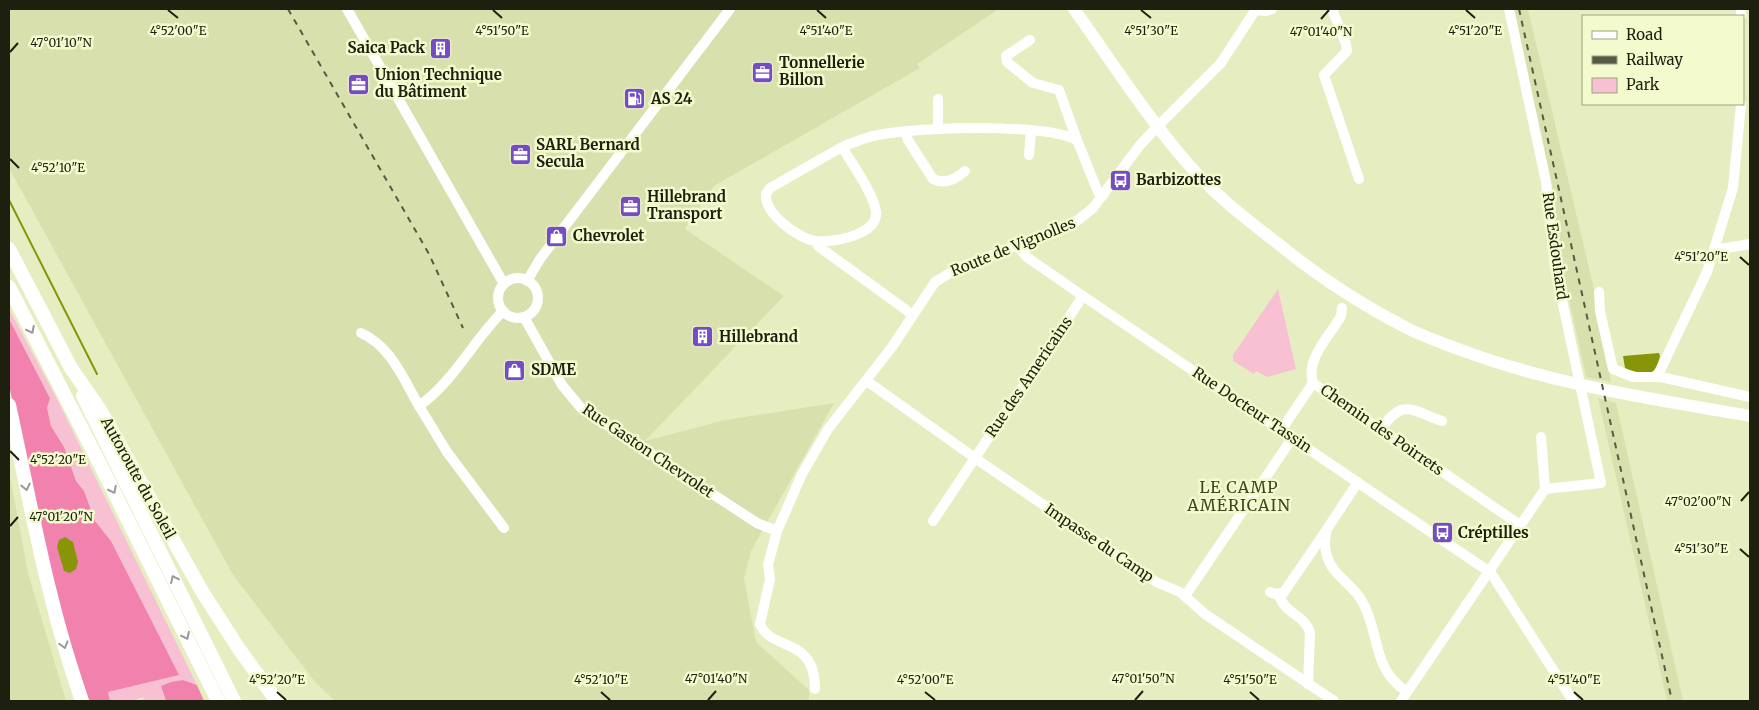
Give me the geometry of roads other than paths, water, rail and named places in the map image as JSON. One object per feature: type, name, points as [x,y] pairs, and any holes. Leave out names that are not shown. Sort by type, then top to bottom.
[{"type":"highway","name":"Autoroute du Soleil","points":[[9,249],[71,368],[100,410],[214,610],[277,701]]},
{"type":"highway","points":[[9,287],[218,701]]},
{"type":"highway","points":[[71,368],[91,415],[234,701]]},
{"type":"highway","points":[[9,406],[48,586],[65,650],[82,701]]},
{"type":"main road","points":[[1077,13],[1107,59],[1212,190],[1251,223],[1332,283],[1408,329],[1500,364],[1578,384],[1750,416]]},
{"type":"street","points":[[347,9],[504,284]]},
{"type":"street","points":[[718,25],[716,23],[720,9]]},
{"type":"street","points":[[527,281],[540,259],[730,9]]},
{"type":"street","points":[[1256,9],[1266,11],[1272,9]]},
{"type":"street","name":"Route de Vignolles","points":[[815,689],[813,668],[810,662],[798,650],[769,636],[760,624],[770,579],[768,565],[778,529],[795,488],[820,440],[892,347],[935,282],[953,270],[1073,224],[1087,214],[1103,196],[1140,145],[1222,63],[1256,9]]},
{"type":"street","points":[[1332,9],[1347,51],[1324,76],[1359,179]]},
{"type":"street","name":"Rue Esdouhard","points":[[1509,9],[1546,182],[1555,267],[1601,483],[1545,489]]},
{"type":"street","points":[[1030,40],[1006,56],[1007,62],[1034,83],[1059,90],[1076,140],[1098,192],[1103,196]]},
{"type":"street","points":[[938,98],[938,129]]},
{"type":"street","points":[[1657,377],[1707,272],[1714,250],[1732,188],[1742,105]]},
{"type":"street","points":[[842,147],[872,200],[876,212],[874,222],[868,229],[856,234],[816,241],[802,235],[772,213],[766,194],[770,188],[842,147],[879,135],[938,129],[1031,131],[1061,134],[1076,140]]},
{"type":"street","points":[[1029,155],[1031,131]]},
{"type":"street","points":[[905,132],[933,180],[948,181],[965,171]]},
{"type":"street","points":[[816,241],[818,246],[913,314]]},
{"type":"street","points":[[1714,250],[1750,244]]},
{"type":"street","name":"Rue Docteur Tassin","points":[[1017,246],[1024,254],[1083,296],[1489,571],[1572,701]]},
{"type":"street","points":[[515,279],[527,281],[536,290],[537,303],[530,314],[524,317],[513,318],[503,311],[498,300],[501,289],[504,284],[515,279]]},
{"type":"street","points":[[1599,292],[1600,311],[1613,369],[1633,377],[1657,377],[1750,397]]},
{"type":"street","name":"Rue des Americains","points":[[933,521],[1083,296]]},
{"type":"street","name":"Chemin des Poirrets","points":[[1342,308],[1342,316],[1314,360],[1311,372],[1313,383],[1520,525]]},
{"type":"street","points":[[419,406],[445,383],[491,322],[503,311]]},
{"type":"street","name":"Rue Gaston Chevrolet","points":[[524,317],[562,385],[581,408],[749,518],[778,529]]},
{"type":"street","points":[[362,333],[375,340],[385,350],[447,452],[504,528]]},
{"type":"street","name":"Impasse du Camp","points":[[865,382],[871,384],[1156,582],[1180,592],[1205,614],[1334,701]]},
{"type":"street","points":[[1282,430],[1313,383]]},
{"type":"street","points":[[1381,430],[1395,411],[1404,409],[1442,421]]},
{"type":"street","points":[[1185,596],[1293,437]]},
{"type":"street","points":[[1327,529],[1324,545],[1330,564],[1359,595],[1366,608],[1384,670],[1404,697],[1545,489],[1541,437]]},
{"type":"street","points":[[1308,684],[1310,633],[1308,625],[1283,605],[1280,598],[1358,482]]},
{"type":"street","points":[[1270,592],[1275,594],[1282,593]]},
{"type":"waterway","points":[[9,200],[97,374]]},
{"type":"railway","points":[[288,9],[429,254],[463,328]]},
{"type":"railway","points":[[1519,9],[1672,701]]},
{"type":"place","name":"Saica Pack","points":[[441,48]]},
{"type":"place","name":"Tonnellerie Billon","points":[[763,72]]},
{"type":"place","name":"Union Technique du Bâtiment","points":[[359,84]]},
{"type":"place","name":"AS 24","points":[[635,99]]},
{"type":"place","name":"SARL Bernard Secula","points":[[520,154]]},
{"type":"place","name":"Barbizottes","points":[[1120,180]]},
{"type":"place","name":"Hillebrand Transport","points":[[631,206]]},
{"type":"place","name":"Chevrolet","points":[[557,236]]},
{"type":"place","name":"Hillebrand","points":[[703,337]]},
{"type":"place","name":"SDME","points":[[515,370]]},
{"type":"place","name":"Créptilles","points":[[1442,533]]},
{"type":"district","name":"LE CAMP AMÉRICAIN","points":[[1239,496]]}]
